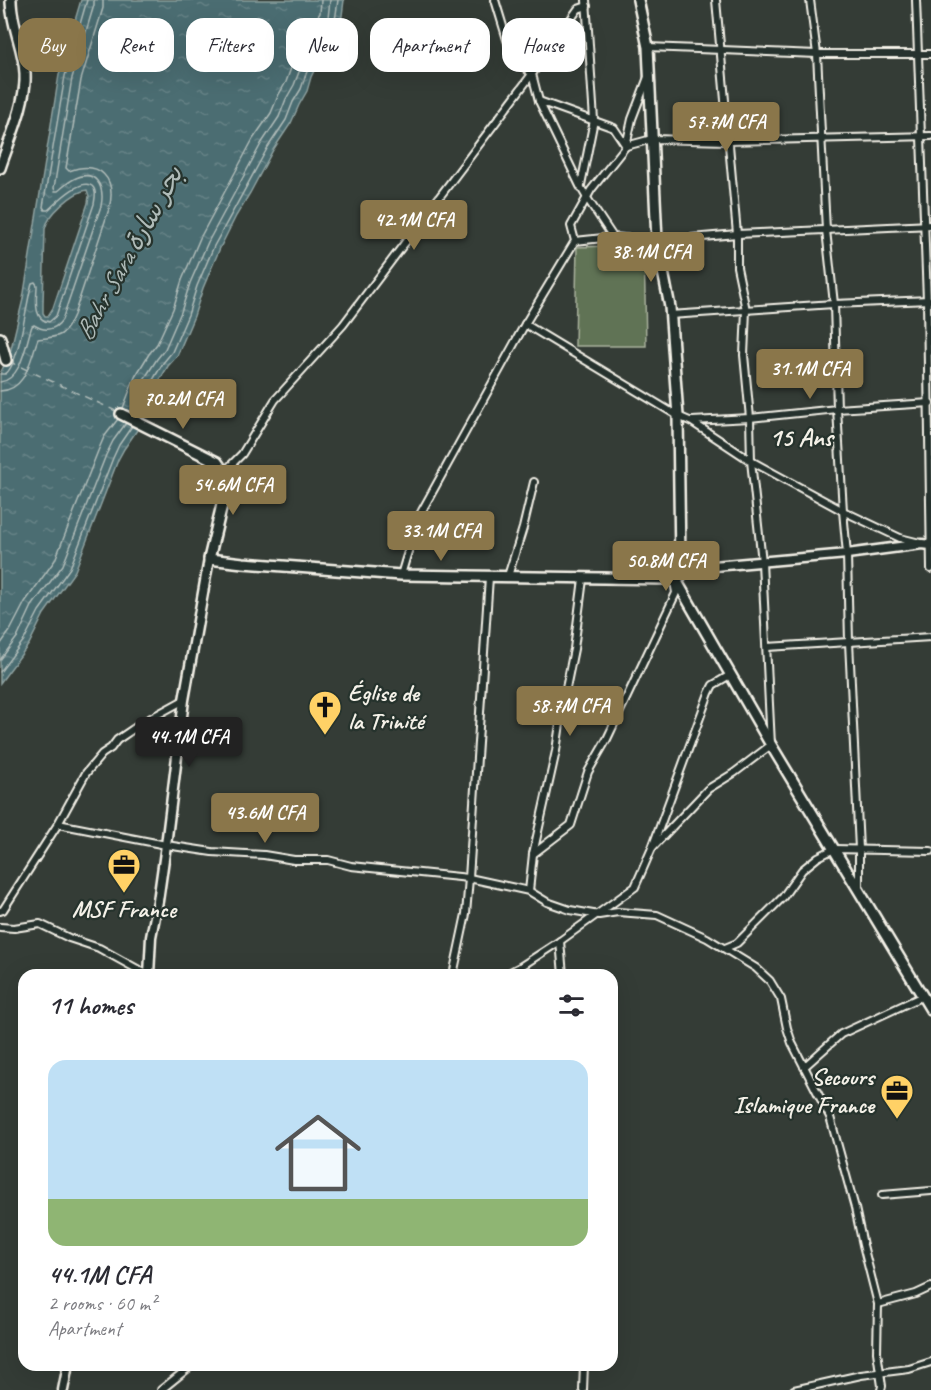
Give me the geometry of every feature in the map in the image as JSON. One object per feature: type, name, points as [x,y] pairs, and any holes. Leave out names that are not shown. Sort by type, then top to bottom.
[{"type":"main road","points":[[0,168],[26,89],[25,71],[11,11],[11,0]]},
{"type":"main road","points":[[638,0],[648,47],[657,241],[670,307],[678,416],[680,568],[675,566],[669,569],[668,573],[931,1010]]},
{"type":"main road","points":[[0,338],[6,360]]},
{"type":"main road","points":[[121,414],[217,462],[224,472],[225,492],[209,559],[401,575],[674,580]]},
{"type":"street","points":[[495,0],[512,57],[532,74],[539,101],[580,186],[613,237]]},
{"type":"street","points":[[652,848],[708,789],[771,745],[762,562],[751,461],[750,418],[744,355],[746,310],[737,267],[716,0]]},
{"type":"street","points":[[810,0],[818,54],[826,230],[834,304],[837,409],[847,554],[859,890]]},
{"type":"street","points":[[916,0],[929,300],[928,545],[931,569]]},
{"type":"street","points":[[224,472],[242,454],[275,400],[343,325],[532,74],[578,9],[587,3]]},
{"type":"street","points":[[580,186],[594,120],[587,3]]},
{"type":"street","points":[[648,47],[818,54],[931,54]]},
{"type":"street","points":[[401,575],[418,518],[525,324],[575,241],[571,225],[591,190],[626,146],[632,118],[650,74]]},
{"type":"street","points":[[539,101],[614,128],[626,146]]},
{"type":"street","points":[[626,146],[652,139],[728,141],[931,136]]},
{"type":"street","points":[[575,241],[613,237],[657,241],[736,234],[927,226]]},
{"type":"street","points":[[670,315],[929,300]]},
{"type":"street","points":[[525,324],[678,416],[692,422],[751,461],[843,511],[900,538],[928,545]]},
{"type":"street","points":[[692,422],[930,403]]},
{"type":"street","points":[[508,576],[534,482]]},
{"type":"street","points":[[680,568],[928,545]]},
{"type":"street","points":[[148,969],[184,700],[209,559]]},
{"type":"street","points":[[454,969],[466,914],[489,577]]},
{"type":"street","points":[[529,891],[533,854],[556,751],[574,649],[583,579]]},
{"type":"street","points":[[533,854],[571,825],[588,772],[607,739],[676,593],[674,580]]},
{"type":"street","points":[[767,647],[931,637]]},
{"type":"street","points":[[516,969],[598,915],[635,887],[652,848],[709,693],[713,685],[730,675]]},
{"type":"street","points":[[1,911],[58,824],[86,773],[102,754],[117,740],[142,723],[184,700]]},
{"type":"street","points":[[58,824],[212,852],[264,855],[294,861],[328,860],[363,867],[469,878],[529,891],[547,902],[570,910],[598,915],[618,912],[657,915],[725,948],[756,968],[770,981],[781,999],[792,1043],[830,1118],[878,1304],[877,1352],[881,1390]]},
{"type":"street","points":[[725,948],[738,943],[783,897],[802,870],[818,857],[834,849],[931,851]]},
{"type":"street","points":[[0,927],[14,928],[40,924],[69,938],[99,948],[137,969]]},
{"type":"street","points":[[560,941],[562,969]]},
{"type":"street","points":[[804,1067],[841,1034],[922,996]]},
{"type":"street","points":[[882,1195],[931,1191]]},
{"type":"street","points":[[878,1304],[916,1294],[931,1287]]},
{"type":"street","points":[[794,1390],[861,1375],[909,1369],[931,1362]]},
{"type":"street","points":[[63,1390],[67,1371]]},
{"type":"street","points":[[161,1390],[185,1371]]},
{"type":"street","points":[[583,1390],[584,1371]]},
{"type":"green space","points":[[644,245],[646,346],[575,346],[577,247]]},
{"type":"water","name":"Bahr Sara بحر سارة","points":[[81,0],[344,0],[342,18],[286,18],[286,72],[313,72],[307,91],[220,248],[177,356],[155,388],[142,423],[118,460],[75,571],[44,614],[29,644],[0,683],[0,374],[10,353],[23,299],[59,75],[60,72],[86,72],[86,18],[76,18]],"holes":[[[87,190],[88,203],[53,308],[48,316],[45,316],[43,304],[47,223],[62,205],[75,195]]]},
{"type":"ferry route","points":[[8,361],[118,412]]},
{"type":"place","name":"Église de la Trinité","points":[[325,736]]},
{"type":"place","name":"MSF France","points":[[124,894]]},
{"type":"place","name":"Secours Islamique France","points":[[897,1120]]},
{"type":"district","name":"15 Ans","points":[[801,437]]}]
